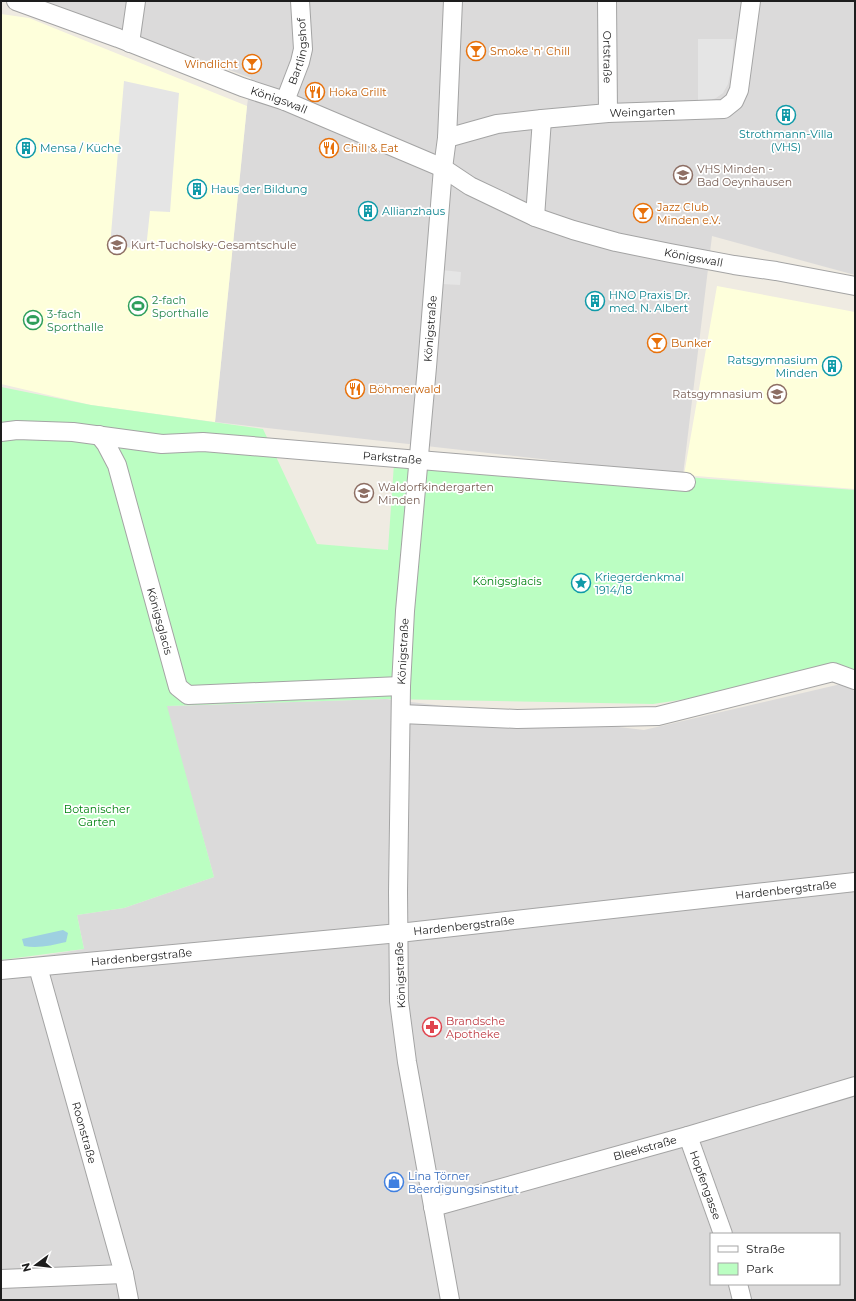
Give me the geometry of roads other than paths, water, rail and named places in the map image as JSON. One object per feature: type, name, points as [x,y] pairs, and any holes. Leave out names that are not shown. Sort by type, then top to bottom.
[{"type":"street","name":"Königswall","points":[[16,1],[43,6],[130,44],[242,87],[285,101],[443,168],[470,186],[535,217],[573,230],[616,242],[691,257],[855,286]]},
{"type":"street","points":[[130,44],[136,1]]},
{"type":"street","name":"Bartlingshof","points":[[285,101],[300,62],[303,49],[300,1]]},
{"type":"street","name":"Königstraße","points":[[450,1300],[405,1047],[399,1001],[398,858],[401,686],[405,611],[443,168],[447,138],[453,1]]},
{"type":"street","name":"Ortstraße","points":[[607,1],[608,113]]},
{"type":"street","name":"Weingarten","points":[[447,138],[497,124],[542,119],[608,113],[724,109],[734,101],[738,90],[751,1]]},
{"type":"street","points":[[535,217],[542,119]]},
{"type":"street","points":[[1,432],[18,430],[73,432],[99,435]]},
{"type":"street","name":"Parkstraße","points":[[99,435],[162,444],[203,442],[686,482]]},
{"type":"street","name":"Königsglacis","points":[[99,435],[106,444],[117,465],[178,687],[188,696],[401,686]]},
{"type":"street","points":[[401,714],[517,719],[658,716],[833,672],[855,680]]},
{"type":"street","name":"Hardenbergstraße","points":[[1,970],[399,933],[855,882]]},
{"type":"street","name":"Roonstraße","points":[[38,967],[124,1274],[129,1300]]},
{"type":"street","name":"Bleekstraße","points":[[433,1207],[688,1136],[855,1086]]},
{"type":"street","name":"Hopfengasse","points":[[688,1136],[723,1233]]},
{"type":"street","points":[[1,1279],[124,1274]]},
{"type":"street","points":[[738,1285],[742,1300]]},
{"type":"water","points":[[63,930],[68,933],[66,942],[40,947],[24,946],[22,939]]},
{"type":"place","name":"Smoke 'n' Chill","points":[[476,51]]},
{"type":"place","name":"Windlicht","points":[[252,64]]},
{"type":"place","name":"Hoka Grillt","points":[[315,92]]},
{"type":"place","name":"Strothmann-Villa (VHS)","points":[[786,115]]},
{"type":"place","name":"Mensa / Küche","points":[[26,148]]},
{"type":"place","name":"Chill & Eat","points":[[329,148]]},
{"type":"place","name":"VHS Minden - Bad Oeynhausen","points":[[683,175]]},
{"type":"place","name":"Haus der Bildung","points":[[197,189]]},
{"type":"place","name":"Allianzhaus","points":[[368,211]]},
{"type":"place","name":"Jazz Club Minden e.V.","points":[[643,213]]},
{"type":"place","name":"Kurt-Tucholsky-Gesamtschule","points":[[117,245]]},
{"type":"place","name":"HNO Praxis Dr. med. N. Albert","points":[[595,301]]},
{"type":"place","name":"2-fach Sporthalle","points":[[138,306]]},
{"type":"place","name":"3-fach Sporthalle","points":[[33,320]]},
{"type":"place","name":"Bunker","points":[[657,343]]},
{"type":"place","name":"Ratsgymnasium Minden","points":[[832,366]]},
{"type":"place","name":"Böhmerwald","points":[[355,389]]},
{"type":"place","name":"Ratsgymnasium","points":[[777,394]]},
{"type":"place","name":"Waldorfkindergarten Minden","points":[[364,493]]},
{"type":"place","name":"Kriegerdenkmal 1914/18","points":[[581,583]]},
{"type":"place","name":"Brandsche Apotheke","points":[[432,1027]]},
{"type":"place","name":"Lina Törner Beerdigungsinstitut","points":[[394,1182]]},
{"type":"park label","name":"Botanischer Garten","points":[[97,815]]}]
